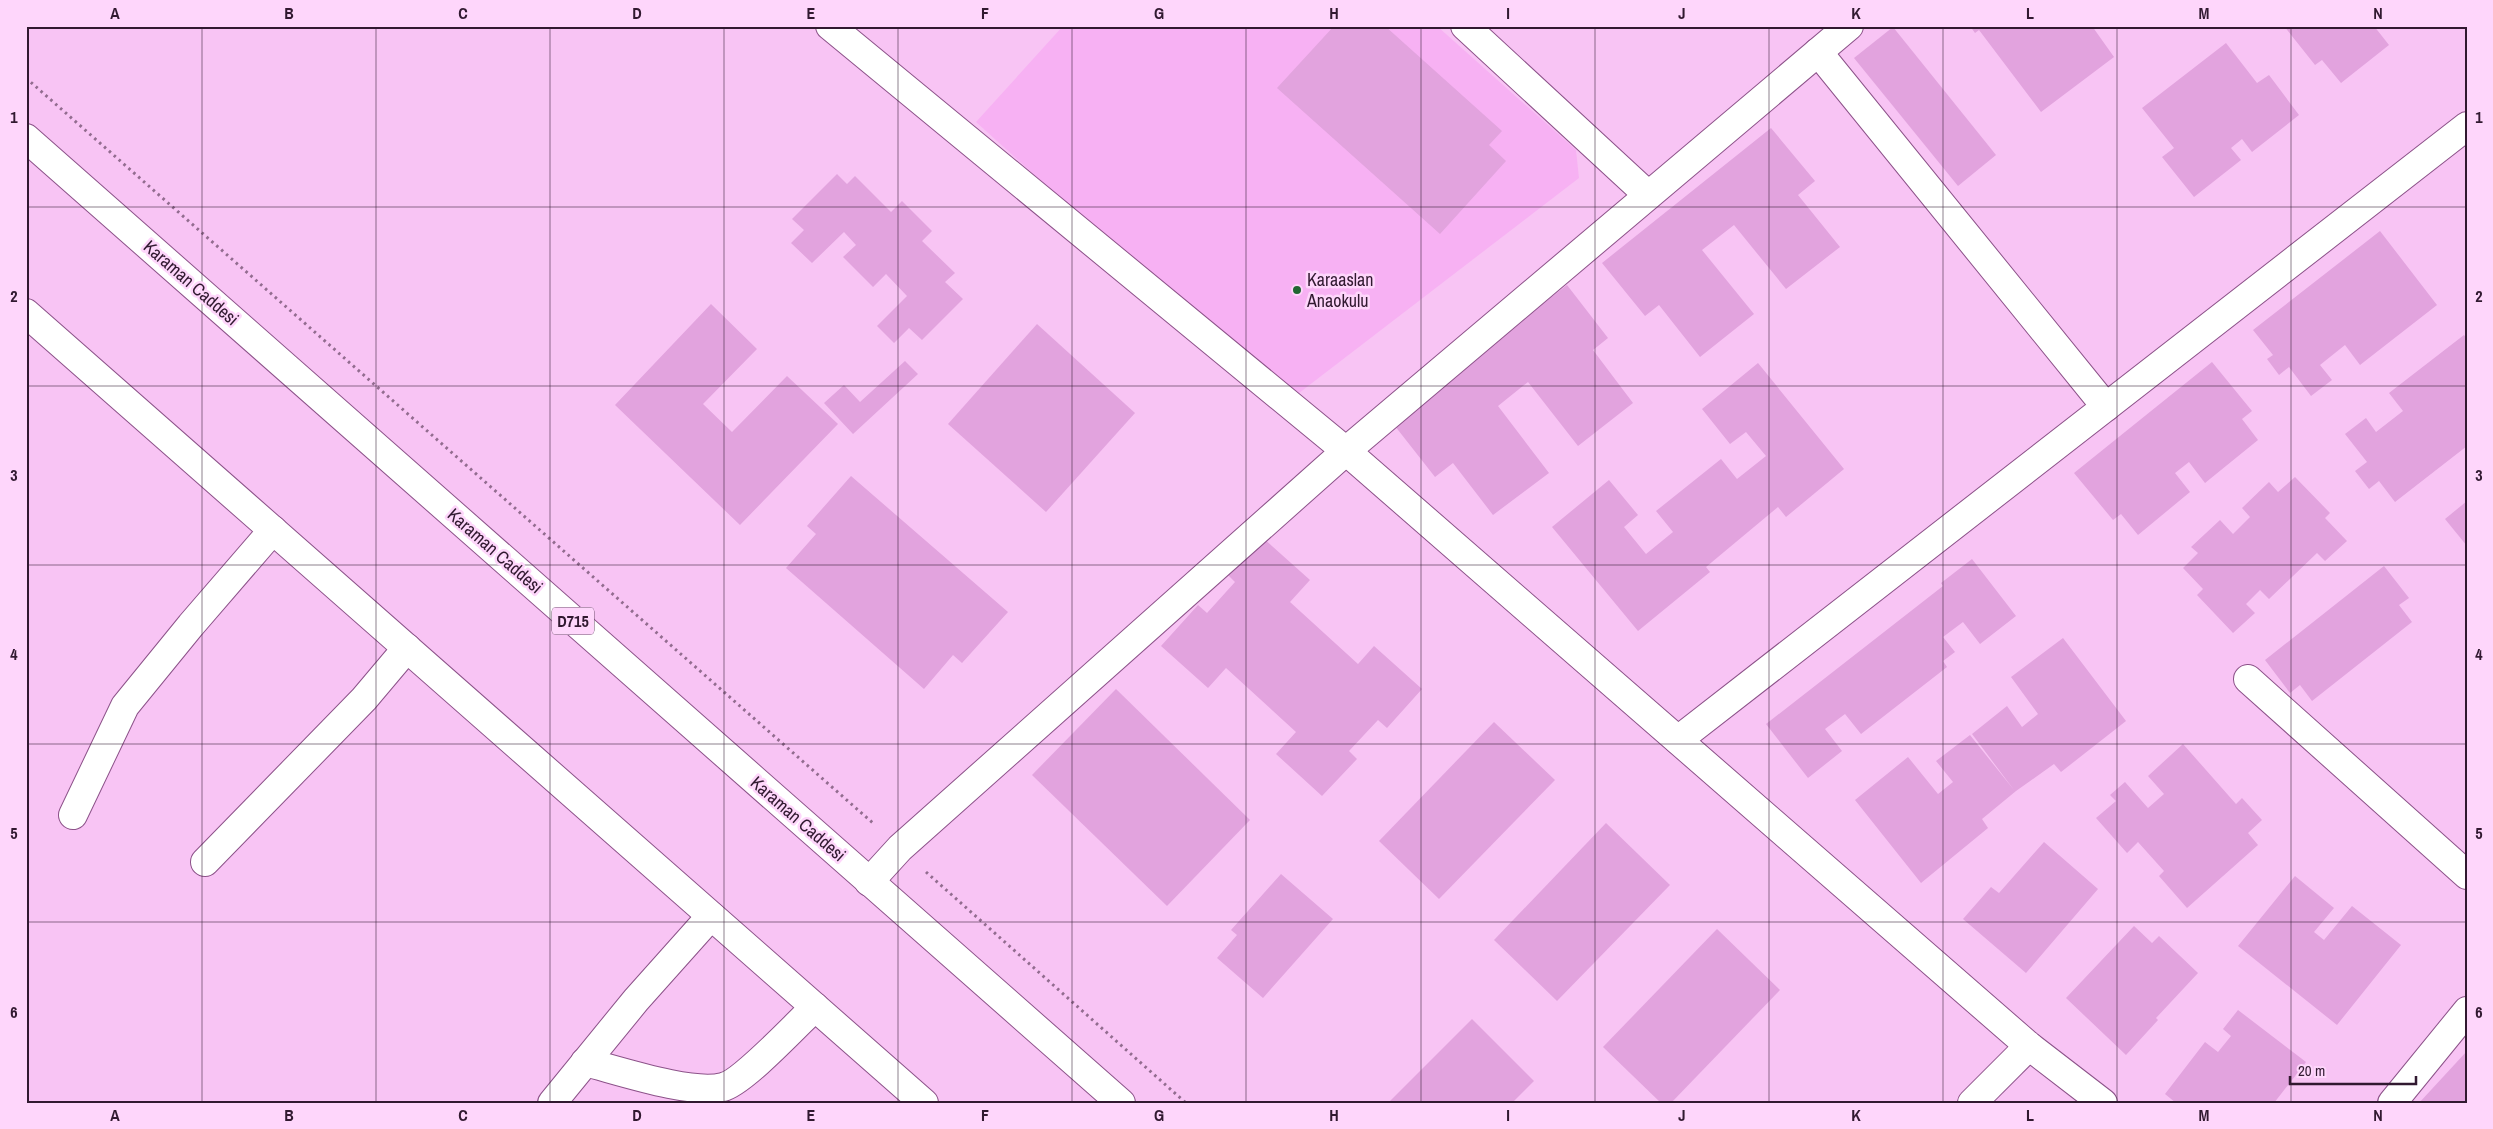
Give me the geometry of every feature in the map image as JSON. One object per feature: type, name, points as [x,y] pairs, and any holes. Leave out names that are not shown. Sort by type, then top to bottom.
[{"type":"main road","points":[[830,26],[1346,451],[2029,1046],[2103,1103]]},
{"type":"main road","points":[[1465,26],[1648,195]]},
{"type":"main road","points":[[869,882],[900,848],[1346,451],[1849,26]]},
{"type":"main road","points":[[1818,52],[2106,407]]},
{"type":"main road","points":[[1678,740],[2467,126]]},
{"type":"main road","name":"Karaman Caddesi","points":[[26,138],[1121,1103]]},
{"type":"main road","points":[[26,313],[924,1103]]},
{"type":"main road","points":[[73,815],[125,706],[191,625],[273,530]]},
{"type":"main road","points":[[205,862],[364,699],[407,648]]},
{"type":"main road","points":[[2248,679],[2467,875]]},
{"type":"main road","points":[[552,1103],[636,1000],[711,916]]},
{"type":"main road","points":[[585,1062],[697,1090],[725,1087],[758,1062],[815,1007]]},
{"type":"main road","points":[[2392,1103],[2467,1011]]},
{"type":"main road","points":[[1972,1103],[2029,1046]]},
{"type":"path","points":[[26,78],[872,822]]},
{"type":"path","points":[[930,876],[1186,1103]]},
{"type":"shaded area","name":"Karaaslan Anaokulu","points":[[1063,26],[1437,26],[1576,150],[1579,178],[1286,403],[976,122]]},
{"type":"building","points":[[1334,26],[1385,26],[1502,131],[1489,145],[1506,161],[1440,234],[1277,88]]},
{"type":"building","points":[[1970,26],[2092,26],[2114,57],[2041,112],[1979,30],[1975,33]]},
{"type":"building","points":[[2284,26],[2374,26],[2389,45],[2341,83],[2322,60],[2315,65]]},
{"type":"building","points":[[1893,27],[1996,155],[1958,186],[1854,58]]},
{"type":"building","points":[[2226,43],[2257,83],[2269,75],[2299,115],[2252,152],[2242,139],[2231,148],[2241,160],[2194,197],[2162,157],[2174,148],[2142,108]]},
{"type":"building","points":[[1771,128],[1815,181],[1798,195],[1840,247],[1786,289],[1734,225],[1702,250],[1754,314],[1700,357],[1659,305],[1645,316],[1602,263]]},
{"type":"building","points":[[837,174],[847,184],[855,176],[891,212],[902,201],[932,231],[922,241],[955,273],[945,282],[963,299],[922,340],[909,328],[894,343],[877,326],[907,296],[886,274],[873,287],[843,257],[856,245],[844,232],[812,263],[791,243],[804,230],[792,219]]},
{"type":"building","points":[[2380,231],[2437,305],[2360,365],[2345,345],[2320,365],[2332,380],[2311,396],[2289,367],[2279,375],[2267,359],[2273,355],[2253,330]]},
{"type":"building","points":[[1567,285],[1608,338],[1593,350],[1633,403],[1578,446],[1528,382],[1498,406],[1549,473],[1493,515],[1453,463],[1435,477],[1391,421]]},
{"type":"building","points":[[711,304],[757,349],[703,404],[732,432],[787,376],[838,424],[740,525],[615,405]]},
{"type":"building","points":[[1037,324],[1135,413],[1046,512],[948,424]]},
{"type":"building","points":[[2464,335],[2467,339],[2467,446],[2395,502],[2379,481],[2369,489],[2355,471],[2367,462],[2345,434],[2366,418],[2376,432],[2403,411],[2389,393]]},
{"type":"building","points":[[905,361],[918,374],[853,434],[824,403],[844,385],[860,402]]},
{"type":"building","points":[[2212,362],[2252,411],[2242,419],[2258,440],[2205,483],[2189,462],[2175,473],[2190,492],[2138,535],[2121,514],[2113,520],[2074,473]]},
{"type":"building","points":[[1758,363],[1844,469],[1786,517],[1778,507],[1706,567],[1710,572],[1638,631],[1552,527],[1609,480],[1638,515],[1624,527],[1646,554],[1673,532],[1656,511],[1721,459],[1737,479],[1766,456],[1746,432],[1730,444],[1702,409]]},
{"type":"building","points":[[851,476],[1008,612],[962,663],[953,655],[924,689],[786,568],[816,534],[807,526]]},
{"type":"building","points":[[2295,477],[2330,513],[2325,518],[2347,541],[2325,561],[2317,553],[2269,599],[2260,590],[2246,604],[2255,613],[2233,633],[2197,595],[2203,589],[2183,568],[2198,553],[2191,547],[2220,520],[2233,534],[2250,517],[2242,508],[2269,482],[2278,492]]},
{"type":"building","points":[[2467,501],[2467,546],[2445,519]]},
{"type":"building","points":[[1262,537],[1310,580],[1290,602],[1358,664],[1374,646],[1422,689],[1387,728],[1378,720],[1349,751],[1357,759],[1322,796],[1276,754],[1296,732],[1226,668],[1208,688],[1161,646],[1198,605],[1207,613],[1235,582],[1228,575]]},
{"type":"building","points":[[1972,559],[2016,616],[1980,644],[1963,622],[1943,637],[1955,652],[1943,661],[1947,667],[1861,734],[1845,714],[1825,729],[1842,751],[1808,778],[1766,724],[1943,586],[1941,583]]},
{"type":"building","points":[[2384,566],[2409,598],[2399,605],[2412,622],[2312,701],[2300,685],[2290,693],[2265,660]]},
{"type":"building","points":[[2063,638],[2126,721],[2061,772],[2054,764],[2016,791],[1982,819],[1988,828],[1921,883],[1855,800],[1908,757],[1938,794],[1953,782],[1936,761],[1970,735],[2014,790],[1972,734],[2007,706],[2022,727],[2038,714],[2011,677]]},
{"type":"building","points":[[1116,689],[1250,820],[1167,906],[1032,775]]},
{"type":"building","points":[[1494,722],[1555,780],[1439,899],[1379,841]]},
{"type":"building","points":[[2183,744],[2236,804],[2242,798],[2262,820],[2248,833],[2258,845],[2187,908],[2159,876],[2164,871],[2138,842],[2127,853],[2096,818],[2116,801],[2110,795],[2125,782],[2148,808],[2164,794],[2148,776]]},
{"type":"building","points":[[1606,823],[1670,885],[1557,1001],[1494,940]]},
{"type":"building","points":[[2044,842],[2098,889],[2026,973],[1963,919],[1991,887],[1999,893]]},
{"type":"building","points":[[1281,874],[1333,919],[1263,998],[1217,958],[1237,935],[1231,930]]},
{"type":"building","points":[[2295,876],[2334,908],[2314,932],[2324,940],[2352,906],[2401,945],[2337,1025],[2238,946]]},
{"type":"building","points":[[2134,926],[2152,943],[2159,936],[2198,973],[2156,1018],[2158,1020],[2126,1055],[2066,998]]},
{"type":"building","points":[[1717,929],[1780,990],[1671,1103],[1661,1103],[1603,1047]]},
{"type":"building","points":[[2238,1010],[2306,1062],[2274,1103],[2176,1103],[2165,1094],[2205,1042],[2218,1052],[2231,1036],[2223,1029]]},
{"type":"building","points":[[1472,1019],[1534,1081],[1512,1103],[1388,1103]]},
{"type":"building","points":[[2467,1051],[2467,1103],[2419,1103]]},
{"type":"place","name":"Karaaslan Anaokulu","points":[[1297,290]]}]
